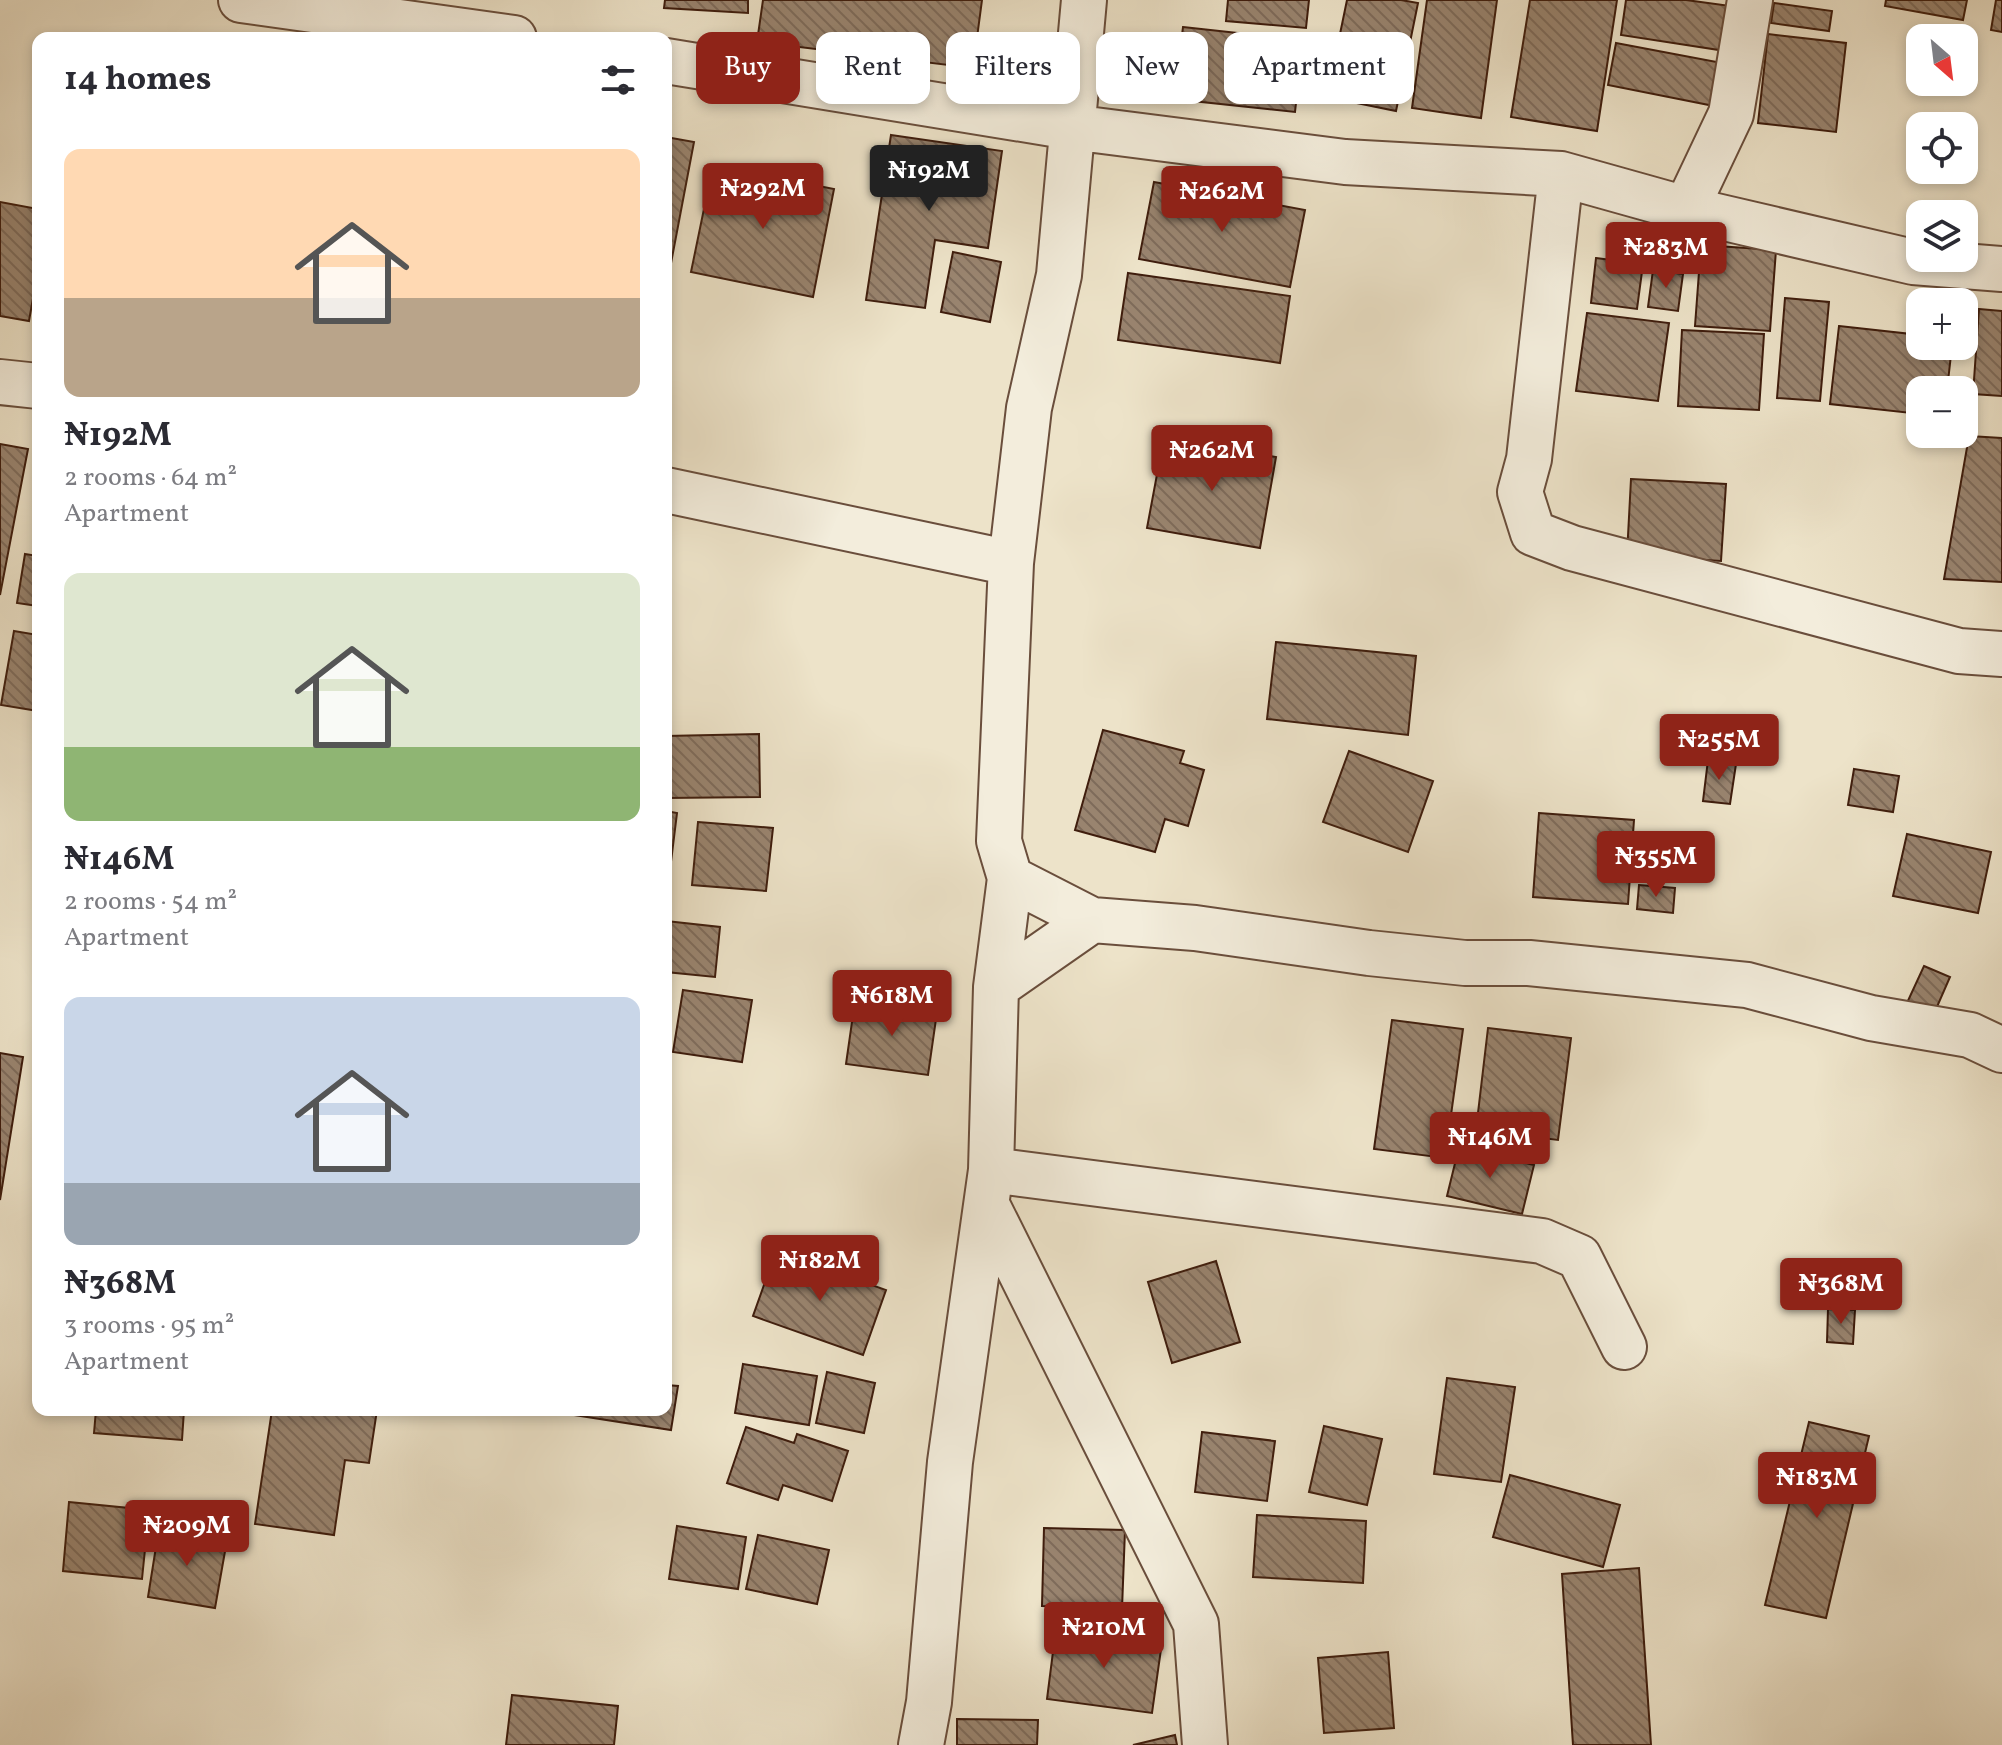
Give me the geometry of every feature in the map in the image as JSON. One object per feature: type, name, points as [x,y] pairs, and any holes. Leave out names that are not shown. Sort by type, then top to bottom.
[{"type":"street","points":[[241,0],[471,32]]},
{"type":"street","points":[[921,1745],[929,1702],[950,1462],[990,1188],[996,987],[1010,878],[999,841],[1011,563],[1029,408],[1059,275],[1084,0]]},
{"type":"street","points":[[1686,209],[1731,114],[1750,0]]},
{"type":"street","points":[[672,62],[1071,127],[1345,162],[1561,174],[1686,209],[1913,262],[2002,269]]},
{"type":"street","points":[[1561,174],[1529,459],[1520,492],[1533,533],[1572,548],[1959,651],[2002,654]]},
{"type":"street","points":[[0,382],[32,385]]},
{"type":"street","points":[[672,491],[1011,563]]},
{"type":"street","points":[[1010,878],[1092,920],[1195,928],[1369,953],[1465,963],[1529,963],[1747,985],[1871,1018],[1970,1035],[2002,1050]]},
{"type":"street","points":[[996,987],[1092,920]]},
{"type":"street","points":[[990,1188],[1542,1241],[1579,1257],[1624,1347]]},
{"type":"street","points":[[990,1188],[1196,1624],[1205,1745]]},
{"type":"building","points":[[665,0],[748,0],[748,13],[664,8]]},
{"type":"building","points":[[763,0],[982,0],[978,32],[946,32],[946,65],[930,63],[930,32],[816,32],[816,49],[800,47],[800,32],[758,32]]},
{"type":"building","points":[[1228,0],[1309,0],[1306,28],[1226,21]]},
{"type":"building","points":[[1347,0],[1418,3],[1412,32],[1340,32]]},
{"type":"building","points":[[1427,0],[1497,0],[1481,118],[1412,108]]},
{"type":"building","points":[[1530,0],[1617,0],[1597,131],[1511,117]]},
{"type":"building","points":[[1626,0],[1686,0],[1738,7],[1732,52],[1621,35]]},
{"type":"building","points":[[1886,0],[1967,0],[1963,20],[1885,6]]},
{"type":"building","points":[[1996,0],[2002,0],[2002,32],[1991,30]]},
{"type":"building","points":[[1774,3],[1832,11],[1829,31],[1771,23]]},
{"type":"building","points":[[1183,27],[1229,32],[1224,32],[1224,104],[1296,104],[1295,112],[1208,103],[1208,32],[1182,32]]},
{"type":"building","points":[[1768,34],[1846,43],[1836,132],[1758,123]]},
{"type":"building","points":[[1616,43],[1722,63],[1714,106],[1608,85]]},
{"type":"building","points":[[1362,104],[1397,104],[1396,111]]},
{"type":"building","points":[[891,135],[1002,151],[988,248],[935,240],[925,308],[866,300]]},
{"type":"building","points":[[672,138],[694,142],[672,258]]},
{"type":"building","points":[[713,165],[834,189],[813,297],[691,272]]},
{"type":"building","points":[[1154,182],[1305,210],[1290,287],[1139,259]]},
{"type":"building","points":[[0,202],[32,208],[32,304],[29,321],[0,316]]},
{"type":"building","points":[[1701,245],[1776,250],[1770,331],[1695,326]]},
{"type":"building","points":[[953,252],[1001,262],[990,322],[941,312]]},
{"type":"building","points":[[1596,258],[1643,264],[1637,309],[1591,303]]},
{"type":"building","points":[[1653,270],[1683,274],[1678,311],[1648,307]]},
{"type":"building","points":[[1128,273],[1290,296],[1280,363],[1118,340]]},
{"type":"building","points":[[1785,298],[1829,302],[1820,401],[1777,398]]},
{"type":"building","points":[[1979,309],[2002,311],[2002,396],[1978,394],[1978,376],[1974,376],[1975,360],[1978,360]]},
{"type":"building","points":[[1587,313],[1669,323],[1658,401],[1576,391]]},
{"type":"building","points":[[1839,326],[1906,333],[1906,360],[1950,360],[1949,376],[1906,376],[1906,412],[1830,404]]},
{"type":"building","points":[[1682,330],[1764,334],[1759,410],[1678,406]]},
{"type":"building","points":[[1164,437],[1276,457],[1260,548],[1147,528]]},
{"type":"building","points":[[1978,437],[2002,438],[2002,582],[1944,579],[1967,448],[1978,448]]},
{"type":"building","points":[[0,444],[28,449],[0,595]]},
{"type":"building","points":[[1631,479],[1726,484],[1721,561],[1627,555]]},
{"type":"building","points":[[25,554],[32,555],[32,605],[17,603]]},
{"type":"building","points":[[14,631],[32,634],[32,710],[1,705]]},
{"type":"building","points":[[1276,642],[1416,656],[1408,735],[1267,719]]},
{"type":"building","points":[[1103,730],[1184,751],[1180,763],[1204,770],[1188,826],[1165,819],[1155,852],[1075,830]]},
{"type":"building","points":[[759,734],[760,797],[672,798],[672,736]]},
{"type":"building","points":[[1349,751],[1433,781],[1408,852],[1323,822]]},
{"type":"building","points":[[1708,760],[1736,764],[1730,804],[1703,801]]},
{"type":"building","points":[[1854,769],[1899,776],[1893,812],[1848,805]]},
{"type":"building","points":[[672,812],[677,813],[672,854]]},
{"type":"building","points":[[1539,813],[1634,820],[1628,904],[1533,897]]},
{"type":"building","points":[[698,822],[773,828],[766,891],[692,885]]},
{"type":"building","points":[[1677,833],[1677,879],[1657,879],[1658,834]]},
{"type":"building","points":[[1907,834],[1991,852],[1978,913],[1893,896]]},
{"type":"building","points":[[1639,885],[1675,888],[1673,913],[1637,909]]},
{"type":"building","points":[[672,922],[720,927],[715,977],[672,973]]},
{"type":"building","points":[[1924,966],[1950,977],[1933,1016],[1906,1005]]},
{"type":"building","points":[[683,990],[752,1000],[742,1062],[673,1052]]},
{"type":"building","points":[[855,1001],[937,1012],[928,1075],[846,1064]]},
{"type":"building","points":[[1392,1020],[1463,1029],[1445,1158],[1374,1149]]},
{"type":"building","points":[[1488,1028],[1571,1038],[1558,1140],[1476,1130]]},
{"type":"building","points":[[0,1053],[23,1057],[0,1200]]},
{"type":"building","points":[[1459,1147],[1534,1165],[1522,1214],[1447,1196]]},
{"type":"building","points":[[776,1251],[886,1290],[863,1355],[753,1316]]},
{"type":"building","points":[[1216,1261],[1240,1342],[1172,1363],[1148,1282]]},
{"type":"building","points":[[1828,1309],[1855,1310],[1853,1344],[1827,1342]]},
{"type":"building","points":[[743,1364],[817,1376],[809,1425],[735,1413]]},
{"type":"building","points":[[827,1372],[875,1383],[864,1433],[816,1423]]},
{"type":"building","points":[[1447,1378],[1515,1387],[1501,1482],[1434,1474]]},
{"type":"building","points":[[672,1386],[678,1386],[671,1430],[581,1416],[672,1416]]},
{"type":"building","points":[[95,1416],[184,1416],[182,1440],[94,1433]]},
{"type":"building","points":[[271,1416],[376,1416],[369,1463],[345,1460],[334,1535],[255,1524]]},
{"type":"building","points":[[1809,1422],[1869,1436],[1826,1618],[1765,1605]]},
{"type":"building","points":[[1324,1426],[1382,1439],[1367,1505],[1309,1492]]},
{"type":"building","points":[[746,1427],[794,1443],[797,1434],[848,1451],[832,1501],[783,1485],[778,1500],[727,1483]]},
{"type":"building","points":[[1202,1432],[1275,1441],[1267,1501],[1195,1492]]},
{"type":"building","points":[[1510,1475],[1620,1505],[1603,1567],[1493,1537]]},
{"type":"building","points":[[69,1502],[149,1510],[142,1579],[63,1571]]},
{"type":"building","points":[[1257,1515],[1366,1521],[1363,1583],[1253,1577]]},
{"type":"building","points":[[677,1526],[746,1537],[738,1589],[669,1579]]},
{"type":"building","points":[[159,1528],[227,1540],[215,1608],[148,1597]]},
{"type":"building","points":[[1044,1528],[1125,1530],[1122,1609],[1042,1606]]},
{"type":"building","points":[[758,1535],[829,1550],[817,1604],[746,1589]]},
{"type":"building","points":[[1639,1568],[1651,1745],[1573,1745],[1562,1574]]},
{"type":"building","points":[[1056,1628],[1162,1642],[1152,1713],[1047,1699]]},
{"type":"building","points":[[1388,1652],[1394,1728],[1324,1733],[1318,1658]]},
{"type":"building","points":[[512,1695],[618,1706],[614,1745],[506,1745]]},
{"type":"building","points":[[957,1719],[1038,1720],[1037,1745],[957,1745]]},
{"type":"building","points":[[1175,1735],[1177,1745],[1133,1745]]}]
